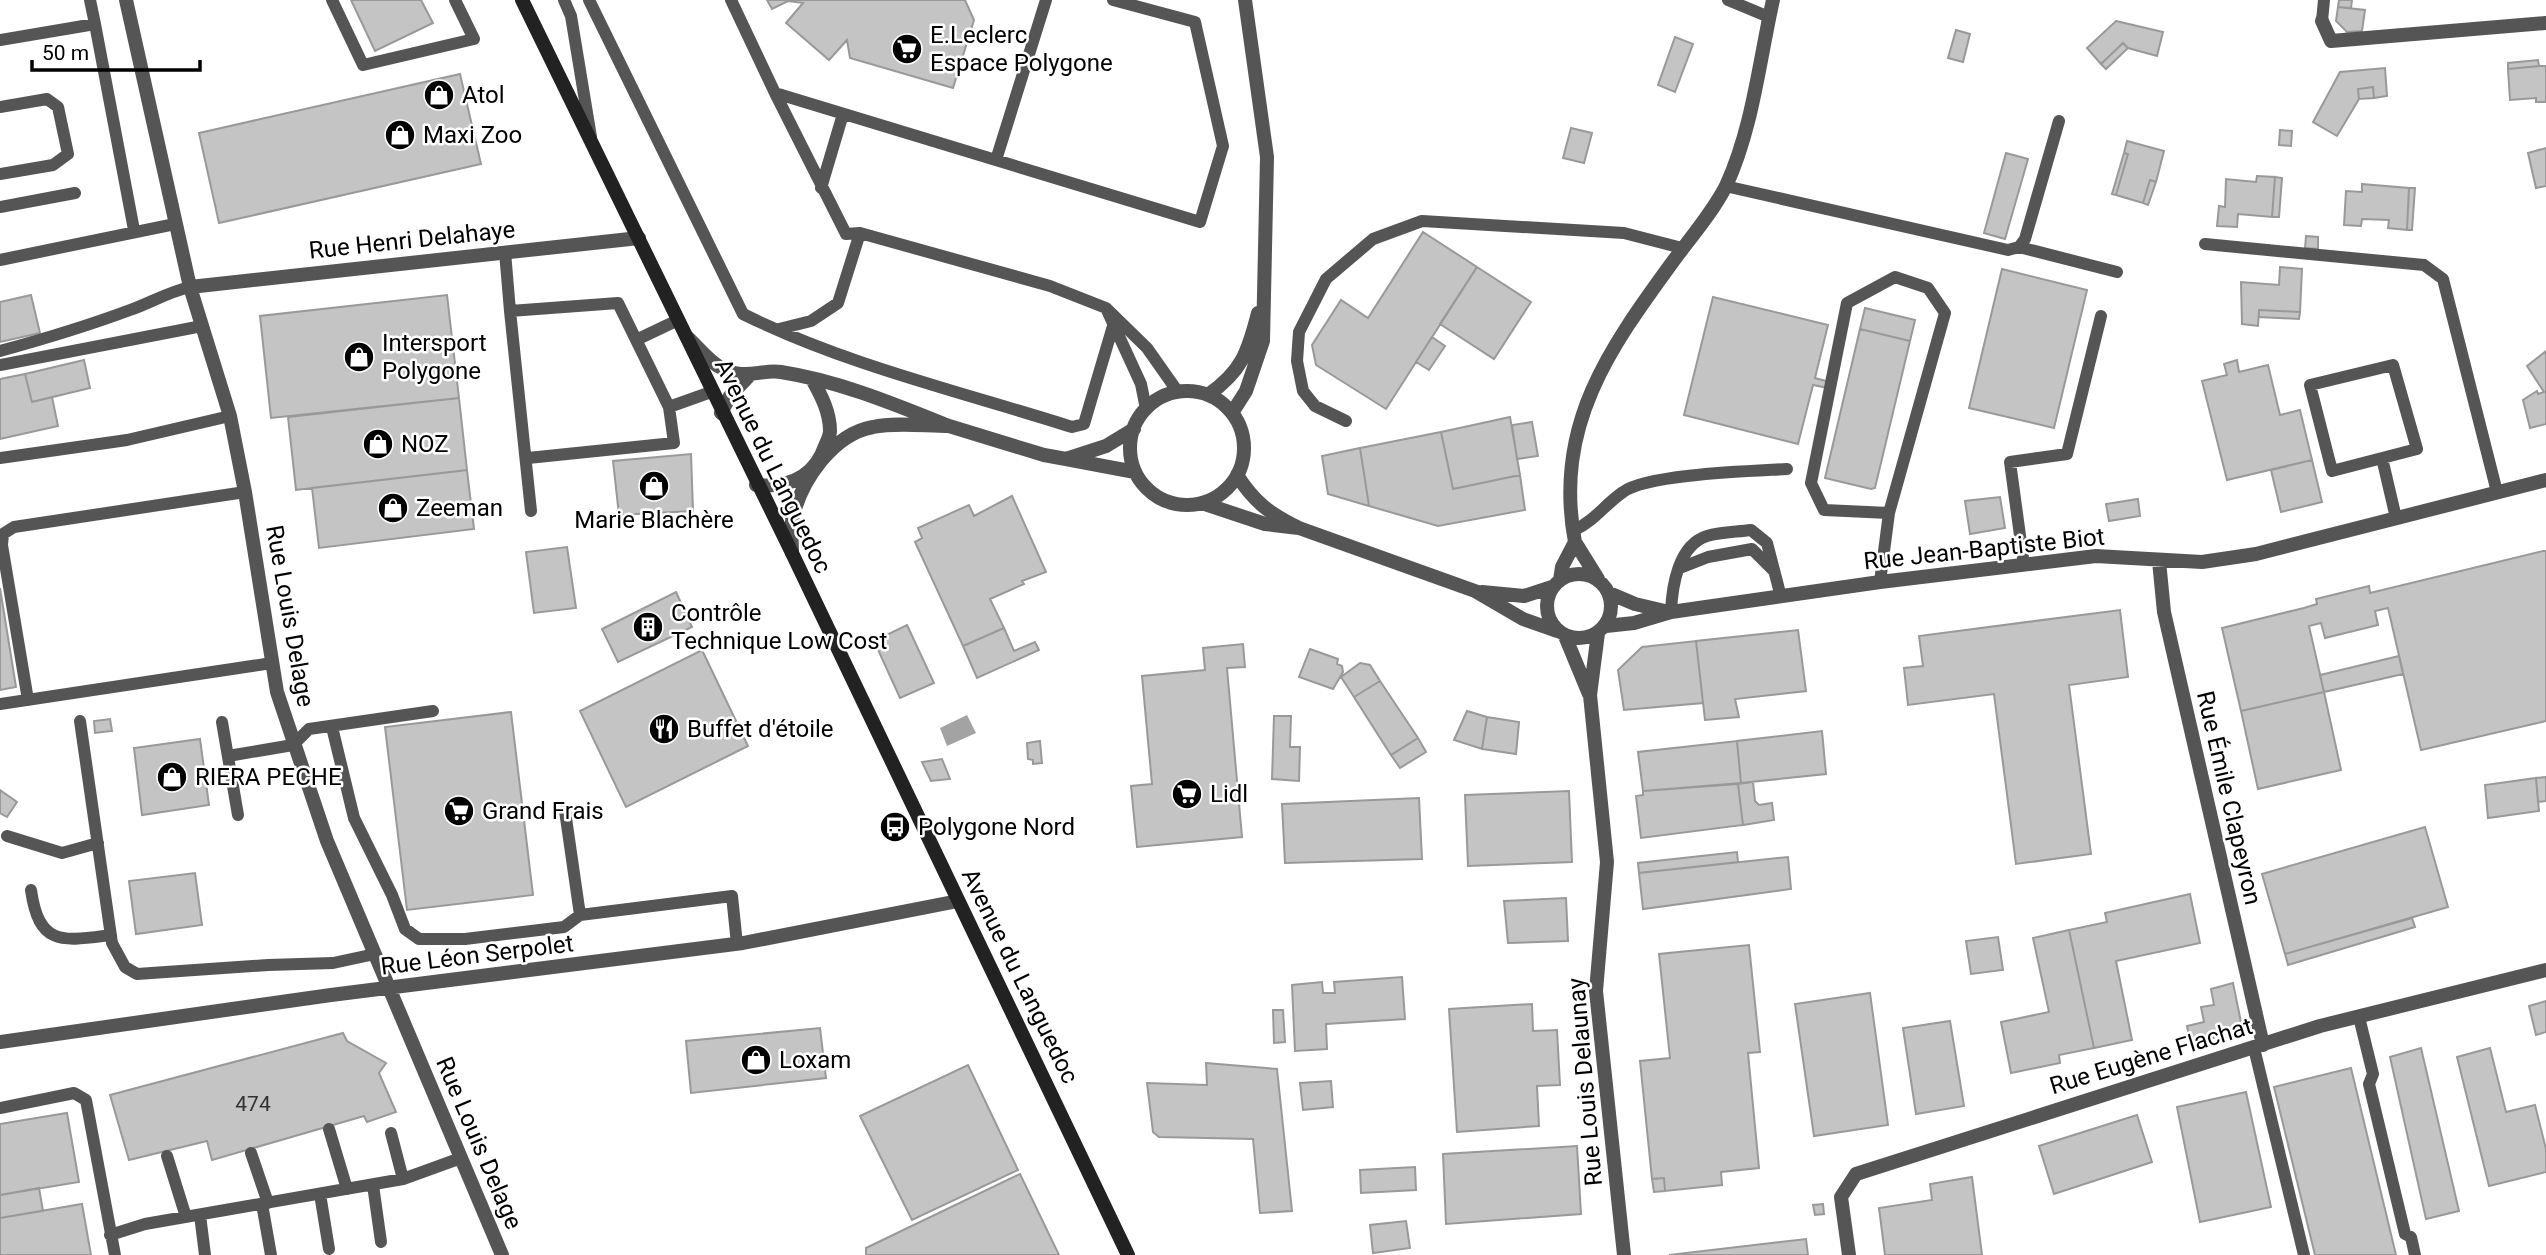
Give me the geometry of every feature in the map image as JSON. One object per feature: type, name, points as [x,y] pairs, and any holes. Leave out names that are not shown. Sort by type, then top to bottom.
[{"type":"main road","name":"Avenue du Languedoc","points":[[522,0],[639,239],[678,326],[792,554],[1128,1255]]},
{"type":"street","name":"Rue Louis Delage","points":[[126,0],[190,287],[230,416],[246,492],[272,663],[293,745],[327,841],[502,1255]]},
{"type":"street","points":[[1232,413],[1246,391],[1264,341],[1262,298],[1267,157],[1245,0]]},
{"type":"street","points":[[1237,475],[1251,498],[1270,514],[1299,527],[1475,592],[1523,619],[1561,633],[1584,639],[1602,629],[1611,611],[1609,593],[1574,537],[1569,484],[1573,443],[1590,391],[1621,335],[1710,213],[1725,186],[1745,137],[1773,0]]},
{"type":"street","points":[[2322,21],[2331,41],[2546,23]]},
{"type":"street","name":"Rue Henri Delahaye","points":[[190,287],[639,239]]},
{"type":"street","points":[[1208,395],[1230,379],[1243,359],[1262,298]]},
{"type":"street","points":[[678,326],[718,366],[749,376],[777,371],[812,379],[879,398],[949,426],[1044,456],[1135,471]]},
{"type":"street","points":[[721,413],[730,396],[749,376]]},
{"type":"street","points":[[792,554],[792,519],[801,490],[819,464],[830,432],[825,402],[812,379]]},
{"type":"street","points":[[1178,392],[1208,395],[1232,413],[1242,433],[1244,455],[1237,475],[1222,494],[1202,503],[1180,505],[1158,498],[1141,484],[1131,464],[1130,441],[1134,429],[1151,403],[1178,392]]},
{"type":"street","points":[[756,485],[777,487],[798,480],[819,464],[843,439],[872,426],[949,426]]},
{"type":"street","points":[[1066,459],[1106,446],[1134,429]]},
{"type":"street","name":"Rue Jean-Baptiste Biot","points":[[1602,629],[1671,612],[1880,582],[2096,556],[2202,562],[2256,554],[2546,480]]},
{"type":"street","points":[[1202,503],[1265,524],[1299,527]]},
{"type":"street","points":[[1561,633],[1547,615],[1546,605],[1574,537]]},
{"type":"street","name":"Rue Émile Clapeyron","points":[[2159,561],[2164,612],[2258,1047]]},
{"type":"street","points":[[1475,592],[1524,596],[1580,574],[1599,580]]},
{"type":"street","name":"Rue Jean-Baptiste Biot","points":[[1609,593],[1635,604],[1671,612]]},
{"type":"street","name":"Rue Louis Delaunay","points":[[1602,629],[1590,695],[1607,862],[1596,991],[1625,1255]]},
{"type":"street","name":"Rue Louis Delaunay","points":[[1561,633],[1590,695]]},
{"type":"street","name":"Rue Léon Serpolet","points":[[0,1042],[737,944],[958,901]]},
{"type":"street","name":"Rue Eugène Flachat","points":[[1849,1255],[1841,1197],[1856,1174],[2359,1017],[2546,970]]},
{"type":"lane","points":[[90,0],[134,230]]},
{"type":"lane","points":[[332,0],[363,65],[474,39],[455,0]]},
{"type":"lane","points":[[564,0],[571,16],[593,148]]},
{"type":"lane","points":[[589,0],[743,314],[775,330],[1072,427],[1084,424],[1113,326]]},
{"type":"lane","points":[[731,0],[821,188],[846,234],[860,233],[1050,286],[1106,308],[1147,348],[1178,392]]},
{"type":"lane","points":[[996,160],[1046,0]]},
{"type":"lane","points":[[775,93],[1200,222],[1223,146],[1195,22],[1113,0]]},
{"type":"lane","points":[[1728,0],[1769,17]]},
{"type":"lane","points":[[2322,21],[2324,0]]},
{"type":"lane","points":[[0,40],[95,23]]},
{"type":"lane","points":[[0,107],[47,99],[58,107],[68,154],[53,165],[0,174]]},
{"type":"lane","points":[[821,188],[843,114]]},
{"type":"lane","points":[[2019,247],[2025,239],[2059,121]]},
{"type":"lane","points":[[1725,186],[2008,250],[2019,247],[2117,272]]},
{"type":"lane","points":[[0,207],[75,192]]},
{"type":"lane","points":[[1346,421],[1315,406],[1303,391],[1297,361],[1299,332],[1326,279],[1373,239],[1422,221],[1625,233],[1682,248]]},
{"type":"lane","points":[[0,260],[134,230],[175,224]]},
{"type":"lane","points":[[775,330],[811,321],[838,303],[860,233]]},
{"type":"lane","points":[[2205,244],[2424,265],[2443,279],[2497,492]]},
{"type":"lane","points":[[505,252],[528,458],[531,511]]},
{"type":"lane","points":[[1880,582],[1889,513],[1945,313],[1928,288],[1895,277],[1847,303],[1811,483],[1824,510],[1889,513]]},
{"type":"lane","points":[[0,351],[63,334],[147,304],[166,293],[190,287]]},
{"type":"lane","points":[[510,311],[618,303],[669,407],[674,443],[528,458]]},
{"type":"lane","points":[[1106,308],[1141,384],[1146,408]]},
{"type":"lane","points":[[2024,565],[2010,462],[2067,454],[2101,316]]},
{"type":"lane","points":[[0,365],[202,326]]},
{"type":"lane","points":[[636,340],[678,326]]},
{"type":"lane","points":[[2393,365],[2417,449],[2382,458],[2332,471],[2310,385],[2393,365]]},
{"type":"lane","points":[[669,407],[711,392]]},
{"type":"lane","points":[[0,458],[127,440],[230,416]]},
{"type":"lane","points":[[2382,458],[2396,518]]},
{"type":"lane","points":[[1574,537],[1624,490],[1677,477],[1787,469]]},
{"type":"lane","points":[[28,700],[2,560],[3,534],[13,527],[246,492]]},
{"type":"lane","points":[[1671,612],[1672,590],[1685,552],[1704,537],[1751,530],[1767,543],[1781,597]]},
{"type":"lane","points":[[1680,568],[1708,557],[1752,549],[1774,571]]},
{"type":"lane","points":[[0,704],[272,663]]},
{"type":"lane","points":[[228,756],[293,745],[309,729],[332,727],[355,720],[433,711]]},
{"type":"lane","points":[[80,721],[111,935],[125,967],[137,974],[333,963],[375,954]]},
{"type":"lane","points":[[222,722],[238,815]]},
{"type":"lane","points":[[332,727],[354,818],[392,895],[405,929],[419,939],[465,939],[564,927],[580,915],[732,896],[737,944]]},
{"type":"lane","points":[[565,811],[580,915]]},
{"type":"lane","points":[[7,836],[62,853],[98,843]]},
{"type":"lane","points":[[31,890],[34,911],[42,929],[65,940],[111,935]]},
{"type":"lane","points":[[2359,1017],[2373,1074],[2369,1084],[2405,1234],[2411,1237],[2415,1255]]},
{"type":"lane","points":[[2258,1047],[2304,1255]]},
{"type":"lane","points":[[0,1108],[74,1093],[86,1100],[115,1255]]},
{"type":"lane","points":[[329,1129],[347,1189]]},
{"type":"lane","points":[[391,1133],[403,1180]]},
{"type":"lane","points":[[251,1153],[265,1203],[271,1255]]},
{"type":"lane","points":[[167,1156],[186,1217]]},
{"type":"lane","points":[[110,1236],[145,1224],[403,1180],[461,1158]]},
{"type":"lane","points":[[373,1185],[381,1242]]},
{"type":"lane","points":[[320,1194],[329,1249]]},
{"type":"lane","points":[[200,1215],[205,1255]]},
{"type":"shaded area","points":[[967,715],[976,733],[947,746],[940,728]]},
{"type":"building","points":[[351,0],[421,0],[433,23],[375,51]]},
{"type":"building","name":"E.Leclerc Espace Polygone","points":[[767,0],[965,0],[974,20],[953,88],[850,58],[847,40],[829,60],[786,23],[803,3],[788,1],[772,9]]},
{"type":"building","points":[[2339,0],[2352,0],[2351,8],[2338,7]]},
{"type":"building","points":[[2338,7],[2365,10],[2362,31],[2347,32],[2336,21]]},
{"type":"building","points":[[2116,21],[2163,32],[2157,56],[2128,48],[2123,43],[2101,64],[2087,48]]},
{"type":"building","points":[[1956,30],[1970,34],[1963,62],[1948,58]]},
{"type":"building","points":[[1675,37],[1693,44],[1675,92],[1658,85]]},
{"type":"building","points":[[2123,43],[2128,48],[2106,69],[2101,64]]},
{"type":"building","points":[[2538,60],[2539,66],[2508,69],[2508,63]]},
{"type":"building","points":[[2546,66],[2546,102],[2536,102],[2536,98],[2510,100],[2508,69]]},
{"type":"building","points":[[2385,68],[2387,96],[2374,98],[2373,87],[2358,89],[2359,99],[2337,136],[2313,122],[2340,72]]},
{"type":"building","points":[[460,74],[481,164],[219,223],[199,133]]},
{"type":"building","points":[[2373,87],[2374,98],[2359,99],[2358,89]]},
{"type":"building","points":[[1571,128],[1592,133],[1584,163],[1563,158]]},
{"type":"building","points":[[2280,130],[2292,131],[2291,146],[2279,145]]},
{"type":"building","points":[[2127,141],[2164,151],[2156,182],[2150,180],[2143,203],[2116,195],[2128,154],[2124,153]]},
{"type":"building","points":[[2546,148],[2546,186],[2536,188],[2528,153]]},
{"type":"building","points":[[2006,153],[2028,159],[2005,239],[1984,233]]},
{"type":"building","points":[[2124,153],[2128,154],[2116,195],[2112,194]]},
{"type":"building","points":[[2257,176],[2275,177],[2272,217],[2238,214],[2237,227],[2217,226],[2219,206],[2225,207],[2226,179],[2256,182]]},
{"type":"building","points":[[2275,177],[2282,178],[2279,217],[2272,217]]},
{"type":"building","points":[[2150,180],[2156,182],[2148,205],[2143,203]]},
{"type":"building","points":[[2362,184],[2409,188],[2407,230],[2388,228],[2389,220],[2362,219],[2361,226],[2344,225],[2346,191],[2362,192]]},
{"type":"building","points":[[2409,188],[2415,188],[2412,230],[2407,230]]},
{"type":"building","points":[[1423,232],[1477,267],[1386,409],[1316,365],[1312,345],[1341,300],[1368,318]]},
{"type":"building","points":[[2306,236],[2318,237],[2318,249],[2305,248]]},
{"type":"building","points":[[1477,267],[1531,302],[1494,359],[1440,324]]},
{"type":"building","points":[[2280,267],[2302,269],[2300,312],[2259,310],[2258,326],[2242,324],[2241,282],[2279,285]]},
{"type":"building","points":[[2002,269],[2087,290],[2054,428],[1969,408]]},
{"type":"building","points":[[31,295],[40,333],[0,342],[0,302]]},
{"type":"building","name":"Intersport Polygone","points":[[447,295],[459,398],[271,418],[260,316]]},
{"type":"building","points":[[1713,297],[1828,325],[1815,378],[1830,382],[1828,388],[1813,385],[1798,444],[1684,415]]},
{"type":"building","points":[[1865,308],[1915,320],[1910,341],[1860,329]]},
{"type":"building","points":[[2259,310],[2300,312],[2299,319],[2259,317]]},
{"type":"building","points":[[1860,329],[1910,341],[1875,488],[1871,489],[1825,478]]},
{"type":"building","points":[[1432,337],[1445,346],[1429,370],[1416,362]]},
{"type":"building","points":[[2546,351],[2546,424],[2530,428],[2523,400],[2537,391],[2538,394],[2544,392],[2527,366]]},
{"type":"building","points":[[84,360],[90,388],[32,402],[25,374]]},
{"type":"building","points":[[2237,360],[2239,372],[2268,365],[2280,415],[2300,410],[2312,460],[2227,480],[2202,381],[2227,375],[2224,364]]},
{"type":"building","points":[[25,374],[32,402],[52,397],[58,426],[0,439],[0,379]]},
{"type":"building","name":"NOZ","points":[[459,398],[467,470],[296,490],[288,417]]},
{"type":"building","points":[[1510,417],[1520,475],[1453,489],[1441,432]]},
{"type":"building","points":[[1532,422],[1538,456],[1517,459],[1512,425]]},
{"type":"building","points":[[1441,432],[1453,489],[1520,475],[1525,510],[1438,526],[1369,506],[1360,448]]},
{"type":"building","points":[[1360,448],[1369,506],[1328,494],[1322,456]]},
{"type":"building","name":"Marie Blachère","points":[[691,454],[693,511],[619,515],[613,461]]},
{"type":"building","points":[[2312,460],[2322,502],[2281,512],[2271,470]]},
{"type":"building","name":"Zeeman","points":[[467,470],[474,529],[319,548],[312,488]]},
{"type":"building","points":[[1012,496],[1046,572],[1022,581],[1024,584],[990,599],[1004,628],[963,646],[915,542],[922,538],[918,528],[969,505],[974,516]]},
{"type":"building","points":[[2000,497],[2005,528],[1970,534],[1965,501]]},
{"type":"building","points":[[2138,499],[2140,516],[2109,521],[2106,504]]},
{"type":"building","points":[[567,547],[576,608],[534,613],[526,552]]},
{"type":"building","points":[[2546,551],[2546,721],[2421,750],[2388,608],[2375,611],[2378,625],[2325,638],[2321,623],[2309,626],[2324,692],[2241,711],[2222,628],[2304,608],[2317,604],[2316,599],[2369,586],[2370,593]]},
{"type":"building","points":[[0,588],[16,687],[0,690]]},
{"type":"building","name":"Contrôle Technique Low Cost","points":[[676,592],[692,627],[618,662],[602,629]]},
{"type":"building","points":[[2120,610],[2128,677],[2069,685],[2091,854],[2016,864],[1994,694],[1908,705],[1904,668],[1923,666],[1919,636]]},
{"type":"building","points":[[907,625],[934,683],[900,698],[874,641]]},
{"type":"building","points":[[1004,628],[1014,651],[1035,642],[1039,650],[977,678],[963,646]]},
{"type":"building","points":[[1798,630],[1806,691],[1735,699],[1739,717],[1705,720],[1696,641]]},
{"type":"building","points":[[1696,641],[1703,703],[1624,710],[1618,670],[1642,647]]},
{"type":"building","points":[[1243,644],[1245,667],[1227,668],[1242,837],[1137,847],[1131,786],[1152,784],[1142,676],[1205,670],[1203,648]]},
{"type":"building","points":[[1310,649],[1338,659],[1337,664],[1342,666],[1343,672],[1333,689],[1299,677]]},
{"type":"building","name":"Buffet d'étoile","points":[[702,650],[748,746],[626,807],[580,711]]},
{"type":"building","points":[[2399,656],[2403,674],[2324,692],[2320,675]]},
{"type":"building","points":[[1360,663],[1370,665],[1380,681],[1354,697],[1341,677]]},
{"type":"building","points":[[1380,681],[1418,738],[1391,755],[1354,697]]},
{"type":"building","points":[[2324,692],[2341,770],[2258,789],[2241,711]]},
{"type":"building","points":[[1467,711],[1487,717],[1482,749],[1454,740]]},
{"type":"building","name":"Grand Frais","points":[[511,712],[533,895],[407,910],[385,727]]},
{"type":"building","points":[[1274,716],[1291,716],[1290,747],[1300,747],[1299,781],[1272,779]]},
{"type":"building","points":[[1487,717],[1519,722],[1516,754],[1482,749]]},
{"type":"building","points":[[110,719],[112,731],[95,733],[94,721]]},
{"type":"building","points":[[1822,731],[1826,774],[1741,783],[1737,741]]},
{"type":"building","points":[[1418,738],[1426,752],[1400,768],[1391,755]]},
{"type":"building","name":"RIERA PECHE","points":[[200,739],[209,805],[142,815],[134,748]]},
{"type":"building","points":[[1040,741],[1042,763],[1033,764],[1033,760],[1028,759],[1027,743]]},
{"type":"building","points":[[1737,741],[1741,783],[1643,791],[1638,752]]},
{"type":"building","points":[[942,759],[950,779],[931,781],[922,762]]},
{"type":"building","points":[[2546,777],[2546,801],[2538,802],[2536,778]]},
{"type":"building","points":[[2536,778],[2539,811],[2488,818],[2485,785]]},
{"type":"building","points":[[1753,782],[1755,801],[1759,805],[1772,803],[1774,820],[1743,825],[1738,784]]},
{"type":"building","points":[[1738,784],[1743,825],[1641,838],[1636,796],[1643,795],[1643,791]]},
{"type":"building","points":[[0,790],[17,802],[7,817],[0,813]]},
{"type":"building","points":[[1569,791],[1572,862],[1468,866],[1465,795]]},
{"type":"building","points":[[1419,798],[1422,859],[1285,863],[1282,804]]},
{"type":"building","points":[[2425,827],[2448,907],[2285,954],[2262,874]]},
{"type":"building","points":[[1737,852],[1738,862],[1639,873],[1638,863]]},
{"type":"building","points":[[1788,857],[1791,889],[1643,909],[1639,873]]},
{"type":"building","points":[[195,873],[202,925],[136,934],[129,881]]},
{"type":"building","points":[[2190,894],[2200,943],[2116,961],[2132,1040],[2094,1048],[2069,930],[2107,922],[2105,913]]},
{"type":"building","points":[[1566,898],[1568,941],[1508,943],[1504,901]]},
{"type":"building","points":[[2412,918],[2415,927],[2288,965],[2285,954]]},
{"type":"building","points":[[2069,930],[2094,1048],[2059,1055],[2060,1063],[2011,1073],[2001,1022],[2049,1012],[2033,938]]},
{"type":"building","points":[[1998,937],[2003,970],[1971,974],[1966,941]]},
{"type":"building","points":[[1749,945],[1760,1052],[1748,1053],[1759,1168],[1721,1172],[1722,1185],[1665,1191],[1664,1178],[1652,1179],[1640,1061],[1670,1058],[1659,954]]},
{"type":"building","points":[[1402,977],[1405,1019],[1326,1024],[1327,1049],[1295,1051],[1292,985],[1322,982],[1323,993],[1335,993],[1334,982]]},
{"type":"building","points":[[2233,983],[2242,1027],[2223,1030],[2224,1036],[2190,1042],[2187,1026],[2204,1022],[2201,1007],[2214,1005],[2211,989]]},
{"type":"building","points":[[1870,993],[1888,1125],[1814,1136],[1795,1004]]},
{"type":"building","points":[[2546,1001],[2546,1032],[2536,1035],[2529,1006]]},
{"type":"building","points":[[1532,1004],[1533,1031],[1557,1030],[1560,1085],[1537,1086],[1539,1126],[1457,1132],[1449,1009]]},
{"type":"building","points":[[1273,1010],[1283,1010],[1285,1042],[1274,1043]]},
{"type":"building","points":[[1950,1021],[1964,1106],[1916,1114],[1903,1028]]},
{"type":"building","name":"Loxam","points":[[820,1028],[826,1078],[691,1093],[686,1041]]},
{"type":"building","points":[[343,1033],[347,1041],[386,1063],[379,1073],[396,1112],[367,1122],[364,1116],[212,1160],[207,1141],[129,1160],[110,1095]]},
{"type":"building","points":[[2421,1048],[2459,1211],[2426,1219],[2390,1057]]},
{"type":"building","points":[[2490,1048],[2506,1112],[2535,1105],[2546,1149],[2546,1172],[2489,1186],[2457,1057]]},
{"type":"building","points":[[1206,1063],[1277,1069],[1292,1211],[1260,1213],[1253,1139],[1159,1137],[1153,1132],[1147,1083],[1207,1085]]},
{"type":"building","points":[[968,1065],[1018,1170],[912,1220],[860,1116]]},
{"type":"building","points":[[2351,1068],[2396,1255],[2315,1255],[2274,1087]]},
{"type":"building","points":[[1331,1081],[1333,1107],[1303,1110],[1300,1083]]},
{"type":"building","points":[[2246,1092],[2271,1207],[2200,1222],[2177,1107]]},
{"type":"building","points":[[67,1113],[79,1182],[0,1195],[0,1124]]},
{"type":"building","points":[[2137,1115],[2152,1162],[2054,1194],[2039,1146]]},
{"type":"building","points":[[1577,1146],[1581,1214],[1446,1224],[1443,1154]]},
{"type":"building","points":[[1415,1167],[1416,1190],[1361,1193],[1360,1170]]},
{"type":"building","points":[[1020,1174],[1059,1255],[866,1255],[866,1248]]},
{"type":"building","points":[[1972,1177],[1982,1255],[1885,1255],[1879,1208],[1932,1200],[1930,1184]]},
{"type":"building","points":[[1664,1178],[1665,1191],[1654,1192],[1652,1179]]},
{"type":"building","points":[[39,1188],[43,1211],[0,1218],[0,1195]]},
{"type":"building","points":[[82,1204],[91,1255],[0,1255],[0,1218]]},
{"type":"building","points":[[1823,1204],[1824,1214],[1815,1215],[1813,1205]]},
{"type":"building","points":[[1406,1221],[1410,1248],[1373,1253],[1370,1225]]},
{"type":"building","points":[[1806,1239],[1808,1255],[1669,1255]]},
{"type":"place","name":"E.Leclerc Espace Polygone","points":[[907,49]]},
{"type":"place","name":"Atol","points":[[439,95]]},
{"type":"place","name":"Maxi Zoo","points":[[400,135]]},
{"type":"place","name":"Intersport Polygone","points":[[359,357]]},
{"type":"place","name":"NOZ","points":[[378,444]]},
{"type":"place","name":"Marie Blachère","points":[[654,486]]},
{"type":"place","name":"Zeeman","points":[[393,508]]},
{"type":"place","name":"Contrôle Technique Low Cost","points":[[648,627]]},
{"type":"place","name":"Buffet d'étoile","points":[[664,729]]},
{"type":"place","name":"RIERA PECHE","points":[[172,777]]},
{"type":"place","name":"Lidl","points":[[1187,794]]},
{"type":"place","name":"Grand Frais","points":[[459,811]]},
{"type":"place","name":"Polygone Nord","points":[[895,827]]},
{"type":"place","name":"Loxam","points":[[756,1060]]}]
